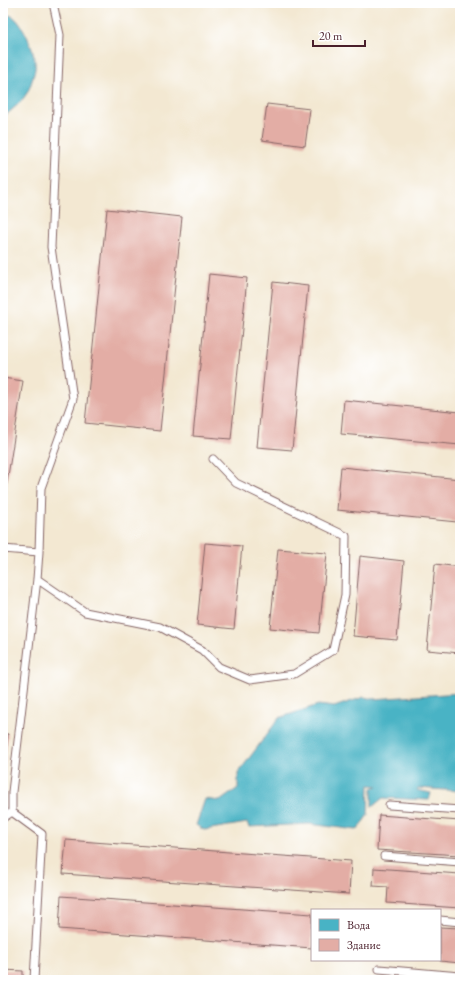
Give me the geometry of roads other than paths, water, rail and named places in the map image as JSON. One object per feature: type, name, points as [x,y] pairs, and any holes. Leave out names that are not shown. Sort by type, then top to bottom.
[{"type":"lane","points":[[12,812],[12,792],[37,579],[41,488],[73,400],[50,247],[60,35],[54,3]]},
{"type":"lane","points":[[37,579],[85,612],[160,627],[202,650],[219,667],[250,680],[294,674],[333,650],[345,595],[346,536],[236,483],[213,459]]},
{"type":"lane","points":[[3,549],[39,552]]},
{"type":"lane","points":[[389,805],[460,810]]},
{"type":"lane","points":[[3,818],[12,812]]},
{"type":"lane","points":[[12,812],[42,834],[34,980]]},
{"type":"lane","points":[[384,856],[460,862]]},
{"type":"lane","points":[[441,920],[460,922]]},
{"type":"lane","points":[[379,969],[460,976]]},
{"type":"water","points":[[3,14],[12,16],[21,25],[32,48],[35,69],[31,85],[25,97],[3,117]]},
{"type":"water","points":[[460,693],[460,791],[418,788],[417,790],[431,793],[429,800],[383,798],[372,807],[372,788],[378,786],[369,785],[368,815],[357,830],[309,824],[249,827],[247,823],[204,830],[196,825],[205,799],[220,801],[238,788],[238,773],[279,718],[318,705],[334,707],[364,697],[373,699]]}]
